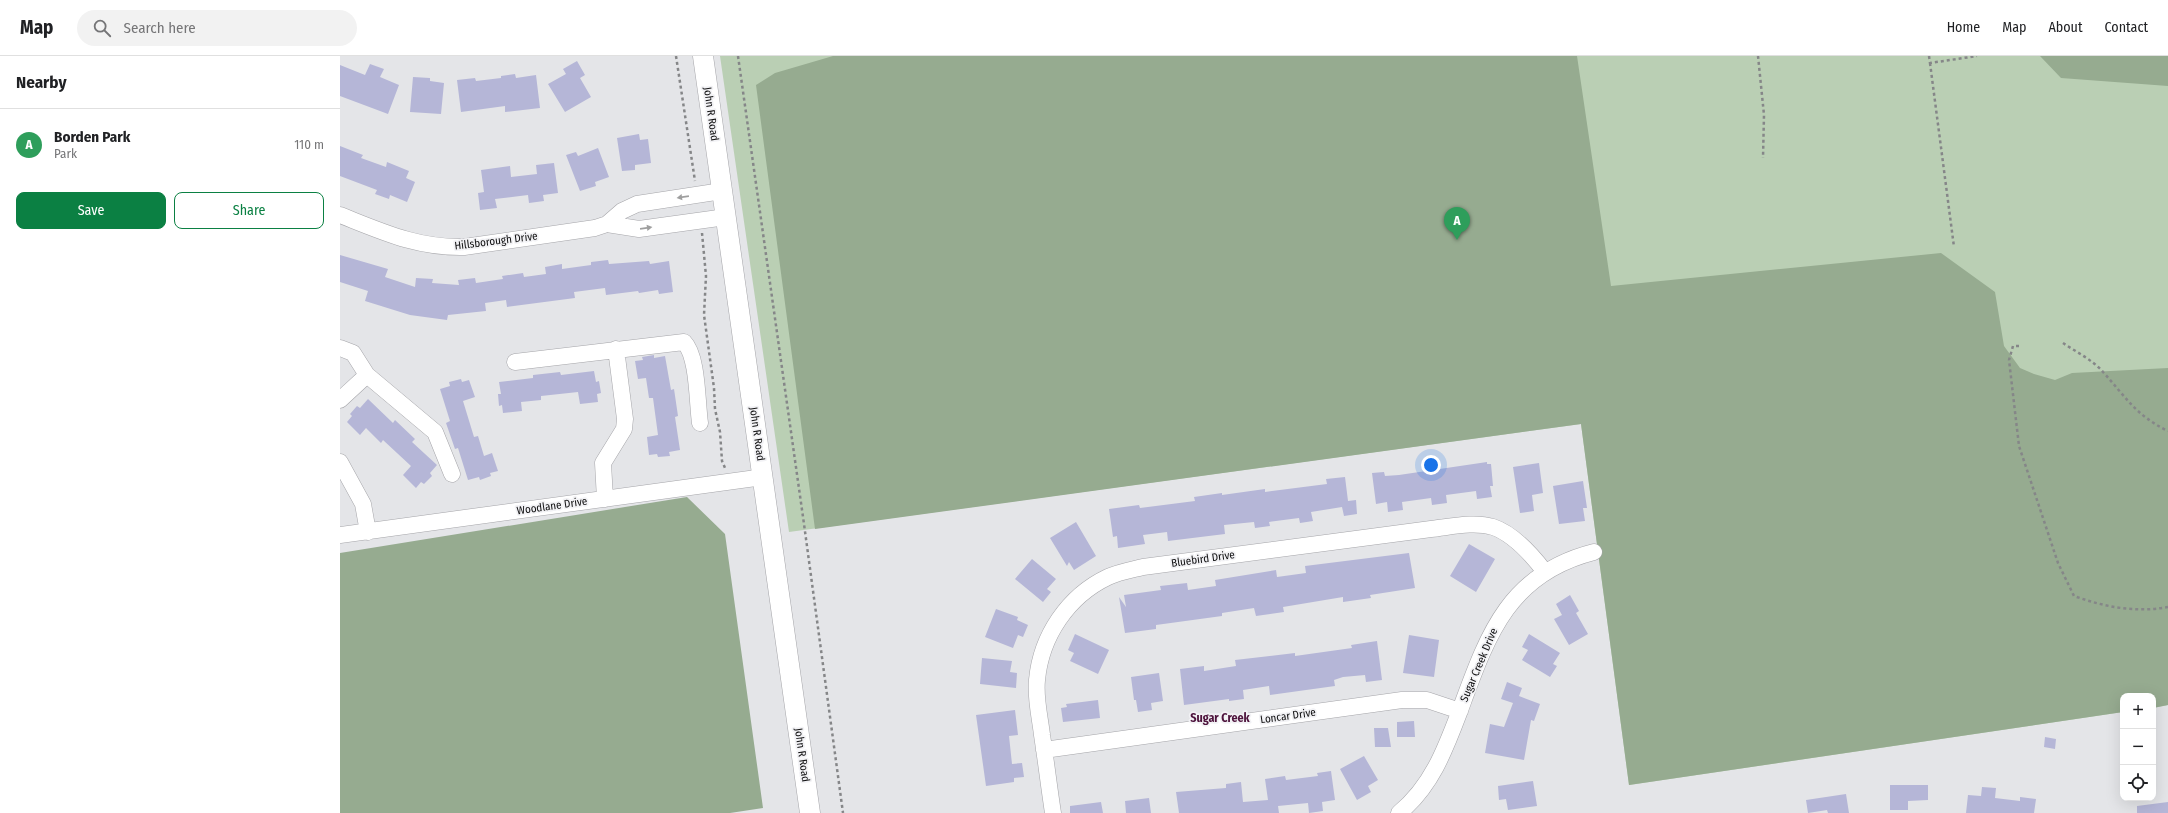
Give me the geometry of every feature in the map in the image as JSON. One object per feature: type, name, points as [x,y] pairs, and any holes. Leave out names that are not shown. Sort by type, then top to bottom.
[{"type":"main road","name":"John R Road","points":[[703,56],[764,477],[810,813]]},
{"type":"street","name":"Hillsborough Drive","points":[[340,215],[407,241],[444,247],[464,247],[595,228],[607,224],[622,211],[637,204],[722,191]]},
{"type":"street","name":"Hillsborough Drive","points":[[607,224],[639,229],[726,217]]},
{"type":"street","points":[[515,362],[684,342],[688,346],[693,366],[700,423]]},
{"type":"street","points":[[340,348],[353,353],[367,375],[435,432],[452,474]]},
{"type":"street","points":[[605,499],[603,463],[624,429],[625,419],[616,349]]},
{"type":"street","points":[[340,400],[367,375]]},
{"type":"street","points":[[340,462],[363,504],[368,532]]},
{"type":"street","name":"Woodlane Drive","points":[[340,536],[764,477]]},
{"type":"street","name":"Bluebird Drive","points":[[1053,813],[1037,700],[1037,681],[1045,646],[1062,616],[1080,596],[1108,577],[1119,573],[1158,565],[1431,529],[1473,525],[1493,527],[1509,535],[1534,556],[1545,572]]},
{"type":"street","name":"Sugar Creek Drive","points":[[1399,813],[1419,793],[1443,756],[1492,631],[1500,617],[1522,591],[1545,572],[1576,557],[1594,552]]},
{"type":"street","name":"Loncar Drive","points":[[1044,750],[1402,700],[1427,700],[1460,712]]},
{"type":"path","points":[[676,56],[695,181]]},
{"type":"path","points":[[738,56],[843,813]]},
{"type":"path","points":[[1758,56],[1764,115],[1763,158]]},
{"type":"path","points":[[1929,56],[1954,247]]},
{"type":"path","points":[[1930,63],[1977,56]]},
{"type":"path","points":[[702,234],[706,276],[704,315],[714,388],[714,409],[720,432],[722,462],[726,471]]},
{"type":"path","points":[[2063,344],[2102,371],[2134,409],[2151,423],[2168,431]]},
{"type":"path","points":[[2019,346],[2013,346],[2009,360],[2019,446],[2058,563],[2074,596],[2109,606],[2147,611],[2168,607]]},
{"type":"green space","points":[[720,56],[2168,56],[2168,705],[2156,707],[2156,693],[2120,693],[2120,712],[1629,785],[1581,424],[789,532]]},
{"type":"green space","points":[[833,56],[1577,56],[1611,286],[1941,253],[1995,292],[2004,346],[2020,368],[2055,380],[2072,373],[2168,368],[2168,705],[2156,707],[2156,693],[2120,693],[2120,712],[1629,785],[1581,424],[815,529],[756,85],[775,73]]},
{"type":"green space","points":[[2040,56],[2168,56],[2168,86],[2061,78]]},
{"type":"green space","points":[[687,497],[725,534],[763,808],[730,813],[340,813],[340,553]]},
{"type":"building","points":[[577,61],[585,75],[580,78],[591,97],[565,112],[548,84],[566,74],[563,69]]},
{"type":"building","points":[[370,64],[384,69],[380,77],[399,85],[388,114],[340,96],[340,65],[365,75]]},
{"type":"building","points":[[515,74],[516,78],[536,75],[540,108],[505,112],[505,106],[461,112],[457,80],[475,78],[476,81],[501,78],[501,76]]},
{"type":"building","points":[[413,77],[430,78],[430,81],[444,83],[441,114],[410,112]]},
{"type":"building","points":[[639,134],[640,140],[648,139],[651,163],[635,165],[635,170],[622,171],[617,138]]},
{"type":"building","points":[[340,146],[363,155],[361,158],[386,167],[387,162],[409,171],[406,178],[415,182],[407,202],[390,195],[389,199],[375,194],[377,190],[340,176]]},
{"type":"building","points":[[598,148],[609,177],[595,182],[596,186],[580,191],[566,155],[576,152],[578,156]]},
{"type":"building","points":[[554,163],[558,193],[543,195],[544,201],[529,203],[528,195],[495,199],[497,208],[480,210],[478,193],[484,192],[481,170],[510,166],[511,177],[537,174],[536,165]]},
{"type":"building","points":[[340,255],[388,269],[385,277],[415,287],[416,278],[433,279],[432,283],[459,285],[458,280],[475,278],[476,283],[503,279],[502,276],[523,273],[524,277],[546,274],[545,267],[562,264],[562,269],[591,265],[591,262],[608,260],[609,264],[649,261],[650,264],[669,261],[673,292],[659,294],[658,290],[606,295],[605,288],[574,292],[575,298],[507,307],[506,300],[485,303],[486,311],[448,315],[447,320],[410,315],[365,301],[368,291],[340,282]]},
{"type":"building","points":[[654,355],[654,358],[665,356],[671,390],[674,389],[678,416],[675,417],[680,450],[669,452],[670,456],[658,457],[657,454],[649,455],[647,437],[658,435],[653,398],[649,398],[646,378],[638,379],[635,361],[643,360],[642,357]]},
{"type":"building","points":[[594,371],[596,382],[599,381],[601,393],[597,394],[598,402],[580,404],[578,392],[541,396],[541,400],[521,402],[522,411],[503,413],[502,405],[499,406],[498,394],[501,394],[499,382],[533,378],[533,375],[560,372],[561,375]]},
{"type":"building","points":[[461,379],[462,382],[469,380],[475,397],[463,401],[474,437],[478,436],[484,456],[492,453],[498,471],[490,473],[491,476],[480,480],[479,477],[468,480],[458,448],[455,449],[446,423],[450,421],[440,389],[450,386],[449,382]]},
{"type":"building","points":[[368,399],[393,423],[395,420],[415,439],[412,442],[437,465],[430,473],[432,476],[424,484],[421,482],[416,488],[403,475],[411,466],[383,440],[381,443],[366,428],[360,435],[347,422],[352,416],[350,414],[357,406],[360,408]]},
{"type":"building","points":[[1487,462],[1487,464],[1491,464],[1493,486],[1490,486],[1492,497],[1477,499],[1476,491],[1446,495],[1447,503],[1432,505],[1431,498],[1402,502],[1403,510],[1388,512],[1387,502],[1376,504],[1372,473],[1384,472],[1385,476],[1399,475]]},
{"type":"building","points":[[1539,463],[1543,493],[1532,495],[1534,511],[1520,513],[1513,467]]},
{"type":"building","points":[[1345,477],[1348,501],[1356,500],[1357,514],[1344,516],[1342,507],[1311,512],[1313,521],[1300,523],[1299,518],[1269,522],[1270,526],[1255,528],[1254,522],[1224,525],[1225,534],[1168,541],[1167,532],[1143,535],[1145,544],[1118,548],[1117,536],[1113,537],[1109,509],[1139,505],[1140,508],[1195,501],[1194,497],[1222,493],[1222,495],[1265,489],[1265,492],[1327,484],[1326,479]]},
{"type":"building","points":[[1583,481],[1587,508],[1583,508],[1585,521],[1559,524],[1553,486]]},
{"type":"building","points":[[1076,522],[1096,556],[1074,570],[1069,562],[1067,566],[1050,538]]},
{"type":"building","points":[[1469,544],[1495,559],[1476,592],[1450,576]]},
{"type":"building","points":[[1409,553],[1415,588],[1370,595],[1371,598],[1343,602],[1343,597],[1283,607],[1284,612],[1256,616],[1254,608],[1222,613],[1222,616],[1156,625],[1156,629],[1125,633],[1119,597],[1126,607],[1124,595],[1161,590],[1160,586],[1187,583],[1188,590],[1216,586],[1215,580],[1276,570],[1277,577],[1306,573],[1305,566]]},
{"type":"building","points":[[1032,559],[1056,579],[1047,589],[1051,592],[1043,602],[1015,579]]},
{"type":"building","points":[[1570,595],[1579,611],[1576,613],[1588,634],[1569,645],[1554,619],[1562,615],[1556,604]]},
{"type":"building","points":[[996,609],[1018,617],[1017,620],[1028,625],[1023,637],[1018,635],[1013,648],[985,637]]},
{"type":"building","points":[[1075,634],[1109,650],[1098,674],[1070,661],[1074,653],[1068,650]]},
{"type":"building","points":[[1529,634],[1560,653],[1553,664],[1557,666],[1550,677],[1522,660],[1528,650],[1522,647]]},
{"type":"building","points":[[1409,635],[1439,640],[1434,677],[1403,673]]},
{"type":"building","points":[[1377,641],[1382,680],[1366,682],[1365,675],[1343,677],[1334,680],[1335,686],[1270,695],[1269,686],[1243,690],[1244,699],[1229,701],[1229,699],[1184,705],[1180,669],[1204,666],[1204,671],[1236,666],[1235,660],[1295,653],[1295,656],[1352,648],[1351,645]]},
{"type":"building","points":[[982,658],[1012,661],[1010,672],[1017,673],[1016,688],[980,684]]},
{"type":"building","points":[[1159,673],[1163,701],[1151,703],[1152,710],[1138,712],[1136,700],[1134,700],[1131,677]]},
{"type":"building","points":[[1507,682],[1522,688],[1519,696],[1540,704],[1534,721],[1531,720],[1524,760],[1485,753],[1490,724],[1504,727],[1513,703],[1501,699]]},
{"type":"building","points":[[1098,700],[1100,718],[1063,722],[1061,708],[1067,707],[1066,704]]},
{"type":"building","points":[[1015,710],[1018,735],[1009,736],[1012,764],[1022,763],[1024,777],[1014,778],[1014,782],[986,786],[976,715]]},
{"type":"building","points":[[1414,721],[1415,737],[1397,737],[1397,722]]},
{"type":"building","points":[[1374,728],[1388,728],[1391,747],[1375,747]]},
{"type":"building","points":[[2045,737],[2056,739],[2055,749],[2044,747]]},
{"type":"building","points":[[1364,756],[1378,780],[1368,786],[1371,792],[1357,800],[1340,769]]},
{"type":"building","points":[[1331,771],[1335,800],[1322,802],[1323,811],[1309,813],[1308,803],[1278,806],[1279,813],[1179,813],[1176,792],[1226,788],[1226,784],[1241,782],[1243,802],[1268,800],[1265,779],[1285,776],[1286,780],[1318,776],[1317,773]]},
{"type":"building","points":[[1533,781],[1537,806],[1508,810],[1506,799],[1499,800],[1498,786]]},
{"type":"building","points":[[1890,785],[1928,785],[1928,800],[1908,801],[1908,810],[1890,810]]},
{"type":"building","points":[[1982,787],[1996,788],[1995,798],[2020,801],[2020,797],[2036,799],[2034,813],[1966,813],[1968,795],[1981,796]]},
{"type":"building","points":[[1846,794],[1849,813],[1828,813],[1827,810],[1808,813],[1806,800]]},
{"type":"building","points":[[1149,798],[1151,813],[1126,813],[1125,801]]},
{"type":"building","points":[[1101,802],[1103,813],[1070,813],[1070,806]]},
{"type":"building","points":[[2168,802],[2168,813],[2137,813],[2137,806]]},
{"type":"place","name":"Borden Park","points":[[1457,240]]},
{"type":"district","name":"Sugar Creek","points":[[1220,718]]}]
